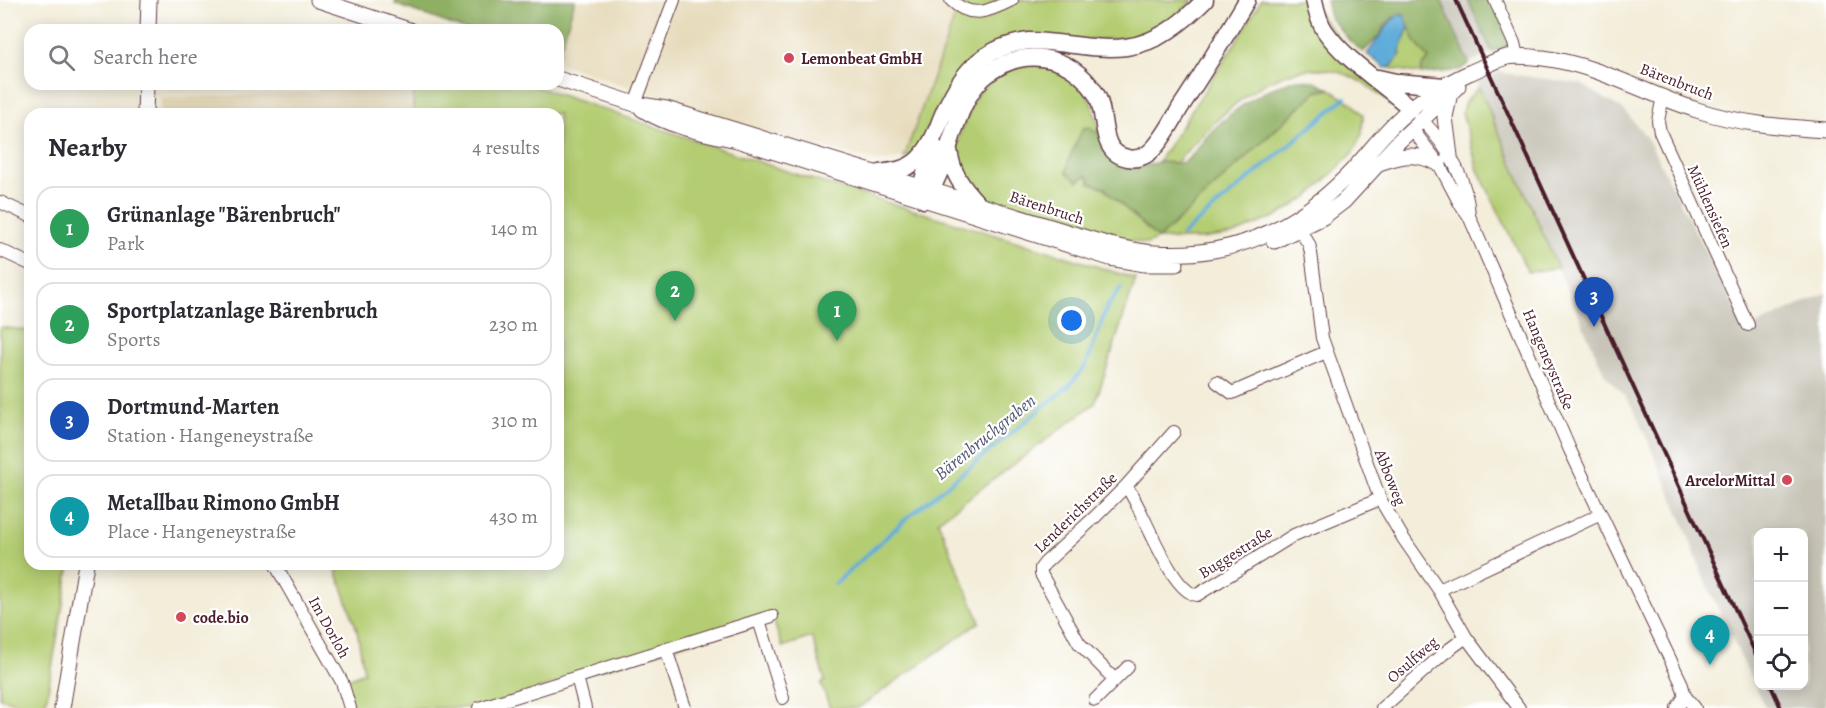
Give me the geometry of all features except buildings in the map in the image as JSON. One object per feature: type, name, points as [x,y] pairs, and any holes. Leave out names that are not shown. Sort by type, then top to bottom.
[{"type":"highway","points":[[880,173],[897,170],[917,161],[937,130],[952,94],[965,73],[993,51],[1029,41],[1114,47],[1137,44],[1166,33],[1204,0]]},
{"type":"highway","points":[[926,192],[948,149],[971,93],[980,80],[992,70],[1004,63],[1017,60],[1036,58],[1055,61],[1082,77],[1097,96],[1103,112],[1104,130],[1112,150],[1126,158],[1135,159],[1144,156],[1153,149],[1166,131],[1247,0]]},
{"type":"highway","points":[[1314,0],[1323,29],[1334,43],[1351,60],[1374,77],[1415,119]]},
{"type":"highway","points":[[1374,77],[1448,89]]},
{"type":"highway","points":[[926,192],[937,130]]},
{"type":"highway","points":[[948,149],[958,182],[977,204]]},
{"type":"main road","points":[[148,24],[149,0]]},
{"type":"main road","points":[[318,0],[391,24]]},
{"type":"main road","name":"Bärenbruch","points":[[564,81],[635,104],[666,109],[880,173],[926,192],[1110,258],[1145,264],[1210,261],[1238,255],[1266,245],[1323,217],[1344,201],[1382,162],[1415,119],[1459,77],[1497,60],[1517,56],[1560,60],[1579,65],[1696,110],[1734,120],[1763,125],[1826,129]]},
{"type":"main road","points":[[1382,162],[1403,156],[1418,155],[1445,160],[1448,89]]},
{"type":"main road","points":[[145,108],[146,90]]},
{"type":"main road","name":"Bärenbruch","points":[[635,104],[670,122],[977,204],[1106,244],[1153,253],[1175,254],[1205,252],[1250,241],[1308,212],[1339,184],[1386,132],[1415,119]]},
{"type":"main road","points":[[62,708],[85,570]]},
{"type":"street","points":[[635,104],[674,0]]},
{"type":"street","points":[[951,0],[959,8],[975,12],[992,10],[1012,0]]},
{"type":"street","points":[[1495,0],[1514,43],[1517,56]]},
{"type":"street","name":"Mühlensiefen","points":[[1663,96],[1658,121],[1660,132],[1748,326]]},
{"type":"street","name":"Hangeneystraße","points":[[1415,119],[1445,160],[1459,202],[1469,216],[1570,450],[1682,682],[1685,696]]},
{"type":"street","points":[[0,202],[24,213]]},
{"type":"street","name":"Abboweg","points":[[1299,230],[1309,244],[1311,253],[1322,338],[1326,352],[1380,499],[1403,538],[1439,590],[1466,637],[1519,708]]},
{"type":"street","points":[[0,250],[24,261]]},
{"type":"street","points":[[1217,382],[1232,393],[1326,352]]},
{"type":"street","name":"Lenderichstraße","points":[[1114,680],[1079,643],[1041,574],[1041,568],[1126,486],[1173,432]]},
{"type":"street","name":"Buggestraße","points":[[1126,486],[1134,496],[1151,536],[1167,563],[1184,589],[1197,595],[1294,535],[1380,499]]},
{"type":"street","points":[[1439,590],[1600,514]]},
{"type":"street","name":"Im Dorloh","points":[[278,570],[342,682],[351,708]]},
{"type":"street","points":[[479,708],[772,616]]},
{"type":"street","points":[[759,620],[783,698]]},
{"type":"street","name":"Osulfweg","points":[[1382,708],[1451,647],[1466,637]]},
{"type":"street","points":[[666,649],[685,708]]},
{"type":"street","points":[[1095,700],[1128,667]]},
{"type":"street","points":[[577,677],[585,708]]},
{"type":"street","points":[[1677,708],[1685,696],[1695,708]]},
{"type":"shaded area","points":[[575,0],[975,0],[958,9],[904,158],[881,162],[764,133],[564,65],[564,36]]},
{"type":"shaded area","points":[[1441,0],[1468,0],[1492,52],[1469,63]]},
{"type":"shaded area","points":[[1501,71],[1581,84],[1625,111],[1647,138],[1746,330],[1826,293],[1826,708],[1765,708],[1756,690],[1808,690],[1808,528],[1754,528],[1754,685],[1704,579],[1684,524],[1634,409],[1605,375],[1478,82]]},
{"type":"shaded area","points":[[317,90],[414,90],[413,108],[160,108],[161,99],[317,92]]},
{"type":"green space","points":[[396,0],[575,0],[564,36],[564,24],[450,24],[395,4]]},
{"type":"green space","points":[[973,0],[1193,0],[1164,24],[1129,38],[992,44],[922,148],[912,158],[910,155],[904,158],[958,8]]},
{"type":"green space","points":[[1261,0],[1308,0],[1393,104],[1354,78],[1328,70],[1302,70],[1278,77],[1254,90],[1211,126],[1175,164],[1158,162],[1243,31]]},
{"type":"green space","points":[[1326,0],[1441,0],[1469,63],[1460,70],[1422,74],[1423,65],[1429,59],[1416,43],[1403,15],[1394,17],[1363,52],[1330,18]]},
{"type":"green space","points":[[1468,0],[1495,0],[1514,43],[1492,52]]},
{"type":"green space","points":[[1409,26],[1416,43],[1429,59],[1423,65],[1422,74],[1389,68],[1400,51]]},
{"type":"green space","points":[[1029,64],[1051,67],[1067,74],[1082,87],[1091,103],[1099,131],[1073,150],[1068,161],[1078,181],[1086,175],[1090,183],[1106,188],[1158,239],[1147,244],[1119,238],[986,198],[962,180],[956,152],[961,131],[976,95],[1000,72]]},
{"type":"green space","points":[[1297,79],[1317,82],[1330,89],[1316,92],[1158,239],[1106,188],[1090,183],[1086,175],[1078,181],[1067,173],[1068,161],[1083,128],[1089,127],[1095,132],[1099,131],[1105,151],[1119,165],[1136,168],[1160,162],[1180,163],[1187,160],[1211,132],[1242,106],[1263,93]]},
{"type":"green space","points":[[1479,87],[1558,268],[1528,272],[1478,170],[1462,112],[1465,102]]},
{"type":"green space","points":[[1330,89],[1354,105],[1363,115],[1362,134],[1352,154],[1309,196],[1279,215],[1234,234],[1201,239],[1158,239],[1316,92]]},
{"type":"green space","points":[[414,90],[546,90],[804,177],[1136,279],[1095,403],[938,521],[980,622],[858,708],[830,708],[821,684],[825,681],[812,637],[782,647],[772,616],[479,708],[350,708],[342,682],[364,672],[357,630],[336,570],[564,570],[564,108],[413,108]]},
{"type":"green space","points":[[0,327],[24,330],[24,570],[69,570],[45,708],[36,708],[0,698]]},
{"type":"water","points":[[1398,15],[1404,15],[1409,26],[1401,54],[1391,67],[1385,68],[1367,54],[1390,22]]},
{"type":"waterway","name":"Bärenbruchgraben","points":[[1182,235],[1345,98]]},
{"type":"waterway","name":"Bärenbruchgraben","points":[[835,584],[906,519],[1070,385],[1086,365],[1107,307],[1121,288]]},
{"type":"railway","points":[[1456,0],[1754,650]]},
{"type":"railway","points":[[1773,690],[1781,708]]},
{"type":"place","name":"Lemonbeat GmbH","points":[[789,58]]},
{"type":"place","name":"Sportplatzanlage Bärenbruch","points":[[675,321]]},
{"type":"place","name":"Dortmund-Marten","points":[[1594,327]]},
{"type":"place","name":"Grünanlage \"Bärenbruch\"","points":[[837,341]]},
{"type":"place","name":"ArcelorMittal","points":[[1787,480]]},
{"type":"place","name":"code.bio","points":[[181,617]]},
{"type":"place","name":"Metallbau Rimono GmbH","points":[[1710,665]]}]
